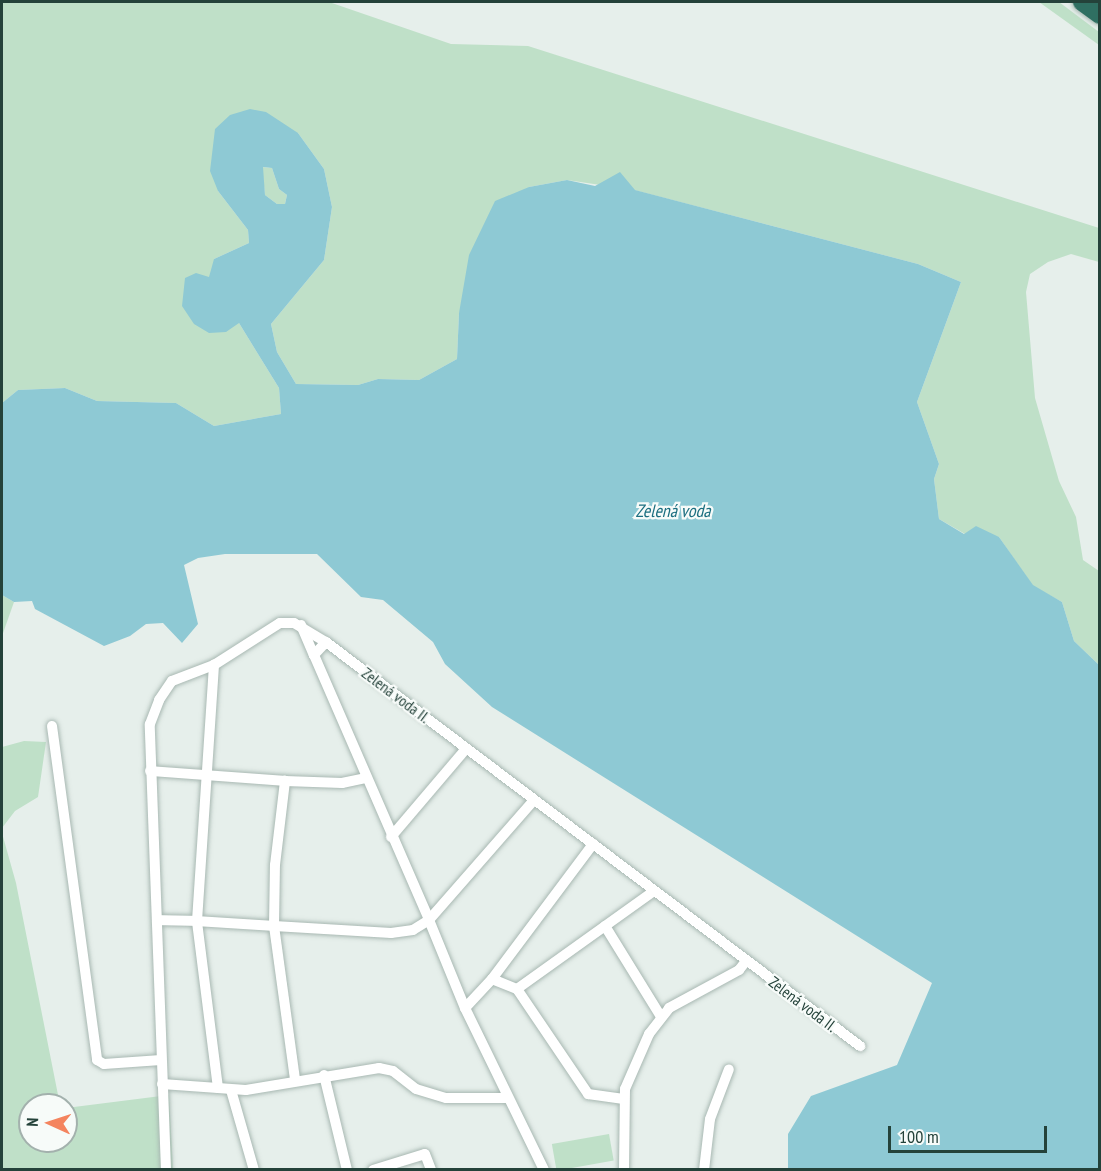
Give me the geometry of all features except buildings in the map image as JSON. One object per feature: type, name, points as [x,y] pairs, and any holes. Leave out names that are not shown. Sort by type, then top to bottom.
[{"type":"highway","points":[[1082,2],[1100,15]]},
{"type":"street","points":[[166,1170],[150,724],[166,688],[180,677],[214,664],[273,626],[287,622],[301,626],[465,1008],[544,1170]]},
{"type":"street","name":"Zelená voda II.","points":[[301,626],[326,642],[860,1046]]},
{"type":"street","points":[[314,655],[326,642]]},
{"type":"street","points":[[214,664],[197,921],[218,1088]]},
{"type":"street","points":[[52,726],[97,1060],[104,1064],[161,1060]]},
{"type":"street","points":[[391,837],[466,748]]},
{"type":"street","points":[[150,771],[342,783],[366,778]]},
{"type":"street","points":[[285,781],[274,883],[274,926],[295,1080]]},
{"type":"street","points":[[158,920],[391,933],[413,930],[429,920],[534,800]]},
{"type":"street","points":[[465,1008],[492,979],[593,844]]},
{"type":"street","points":[[517,989],[654,891]]},
{"type":"street","points":[[605,926],[660,1015]]},
{"type":"street","points":[[624,1170],[624,1099],[642,1047],[660,1015],[739,970],[746,961]]},
{"type":"street","points":[[492,979],[517,989],[588,1094],[624,1099]]},
{"type":"street","points":[[162,1084],[231,1090],[386,1068],[417,1089],[446,1098],[507,1098]]},
{"type":"street","points":[[704,1170],[710,1119],[729,1069]]},
{"type":"street","points":[[324,1075],[346,1170]]},
{"type":"street","points":[[231,1090],[254,1170]]},
{"type":"street","points":[[373,1170],[425,1154],[431,1170]]},
{"type":"green space","points":[[2,2],[329,2],[451,44],[528,46],[1099,228],[1099,262],[1071,254],[1048,262],[1030,274],[1026,292],[1035,398],[1059,481],[1076,517],[1083,560],[1099,571],[1099,665],[1074,641],[1062,602],[1033,586],[999,537],[965,534],[939,519],[934,479],[939,464],[917,402],[961,282],[918,264],[634,190],[567,180],[529,187],[459,313],[457,359],[419,380],[378,379],[358,385],[296,384],[277,352],[271,324],[324,260],[332,207],[324,169],[298,133],[218,191],[248,230],[249,243],[214,259],[239,323],[279,388],[281,414],[214,426],[176,403],[97,401],[65,388],[18,390],[2,403]]},
{"type":"green space","points":[[1039,2],[1059,2],[1099,32],[1099,45]]},
{"type":"green space","points":[[262,167],[272,168],[279,189],[287,195],[285,204],[277,204],[265,195]]},
{"type":"green space","points":[[2,595],[14,602],[2,636]]},
{"type":"green space","points":[[24,741],[46,742],[38,797],[15,811],[2,828],[2,747]]},
{"type":"green space","points":[[2,833],[16,883],[58,1093],[18,1093],[18,1153],[78,1153],[78,1106],[169,1095],[173,1169],[2,1169]]},
{"type":"green space","points":[[609,1134],[614,1161],[556,1170],[552,1144]]},
{"type":"water","name":"Zelená voda","points":[[250,109],[266,112],[298,133],[324,169],[332,207],[324,260],[271,324],[277,352],[296,384],[358,385],[378,379],[419,380],[457,359],[459,313],[469,255],[495,201],[529,187],[567,180],[595,186],[620,172],[635,190],[918,264],[961,282],[917,402],[939,464],[934,479],[939,519],[964,534],[976,526],[999,537],[1033,585],[1062,602],[1074,641],[1099,665],[1099,1169],[788,1169],[788,1134],[811,1096],[897,1065],[932,983],[492,707],[445,664],[433,642],[383,600],[361,597],[317,554],[225,554],[198,558],[184,565],[198,624],[182,643],[163,623],[146,624],[130,636],[104,646],[35,609],[32,601],[14,602],[2,595],[2,403],[18,390],[65,388],[97,401],[176,403],[214,426],[281,414],[279,388],[239,323],[226,332],[209,333],[194,324],[182,306],[185,278],[196,273],[209,277],[214,259],[249,243],[248,230],[218,191],[210,171],[215,129],[230,115]],"holes":[[[263,167],[272,168],[279,189],[287,195],[285,204],[277,204],[265,195]]]}]
